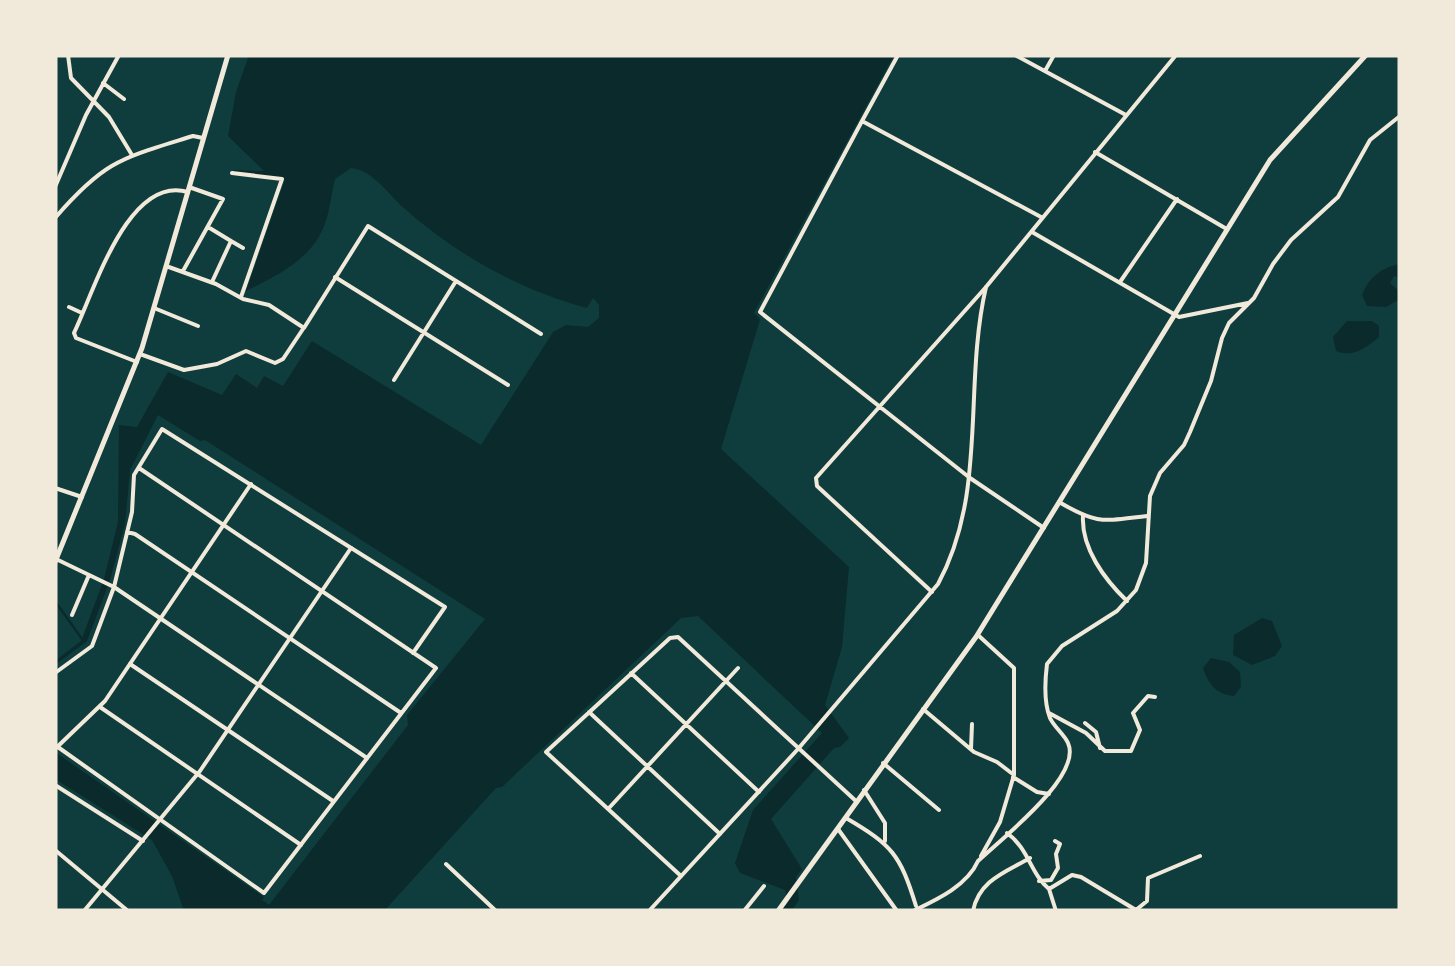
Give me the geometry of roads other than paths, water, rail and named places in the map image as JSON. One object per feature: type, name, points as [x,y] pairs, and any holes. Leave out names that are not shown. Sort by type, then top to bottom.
[{"type":"main road","points":[[57,556],[140,354],[228,55]]},
{"type":"main road","points":[[778,911],[978,634],[1270,160],[1366,55]]},
{"type":"street","points":[[68,55],[71,78],[109,118],[132,155]]},
{"type":"street","points":[[55,187],[118,55]]},
{"type":"street","points":[[898,55],[760,312],[970,478],[1044,528]]},
{"type":"street","points":[[1015,55],[1126,115]]},
{"type":"street","points":[[1045,72],[1054,55]]},
{"type":"street","points":[[932,592],[817,486],[816,478],[986,287],[1176,55]]},
{"type":"street","points":[[103,83],[124,99]]},
{"type":"street","points":[[978,861],[1057,787],[1069,762],[1068,744],[1049,714],[1045,674],[1050,658],[1127,601],[1136,590],[1146,563],[1150,496],[1160,473],[1184,444],[1211,381],[1229,324],[1292,240],[1338,197],[1370,140],[1400,116]]},
{"type":"street","points":[[862,121],[1041,217]]},
{"type":"street","points":[[55,218],[93,176],[132,155],[193,136],[204,138]]},
{"type":"street","points":[[1095,152],[1226,228]]},
{"type":"street","points":[[232,173],[282,179],[240,298]]},
{"type":"street","points":[[136,362],[76,338],[74,333],[118,232],[159,191],[174,188],[224,199],[183,271]]},
{"type":"street","points":[[1120,283],[1177,200]]},
{"type":"street","points":[[140,354],[184,370],[217,364],[246,352],[275,363],[282,360],[368,226],[540,334]]},
{"type":"street","points":[[208,227],[244,248]]},
{"type":"street","points":[[1030,231],[1179,316],[1248,303]]},
{"type":"street","points":[[212,282],[232,241]]},
{"type":"street","points":[[166,266],[212,282],[240,298],[270,305],[304,328]]},
{"type":"street","points":[[336,277],[508,386]]},
{"type":"street","points":[[394,380],[456,281]]},
{"type":"street","points":[[648,911],[800,751],[932,592],[959,540],[970,478],[978,331],[986,287]]},
{"type":"street","points":[[69,307],[84,314]]},
{"type":"street","points":[[154,308],[198,326]]},
{"type":"street","points":[[55,674],[92,646],[127,532],[134,475],[162,429],[445,607],[414,653]]},
{"type":"street","points":[[138,468],[224,525],[436,668],[264,893],[56,747],[100,707],[224,525],[250,484]]},
{"type":"street","points":[[55,488],[82,496]]},
{"type":"street","points":[[1059,502],[1100,522],[1147,516]]},
{"type":"street","points":[[1083,516],[1088,547],[1109,582],[1127,601]]},
{"type":"street","points":[[127,532],[402,714]]},
{"type":"street","points":[[84,911],[198,775],[351,548]]},
{"type":"street","points":[[57,556],[112,586],[367,758]]},
{"type":"street","points":[[72,615],[89,575]]},
{"type":"street","points":[[71,598],[78,603]]},
{"type":"street","points":[[846,818],[885,842],[898,860],[915,910],[952,890],[973,872],[1000,822],[1013,776],[1014,668],[978,634]]},
{"type":"street","points":[[681,876],[546,752],[670,638],[678,637],[857,802]]},
{"type":"street","points":[[130,664],[334,802]]},
{"type":"street","points":[[608,809],[738,668]]},
{"type":"street","points":[[631,673],[759,792]]},
{"type":"street","points":[[1049,714],[1086,733],[1100,748],[1131,751],[1140,730],[1133,713],[1148,696],[1156,697]]},
{"type":"street","points":[[100,707],[301,844]]},
{"type":"street","points":[[923,709],[971,749],[1037,792],[1048,794]]},
{"type":"street","points":[[588,712],[720,834]]},
{"type":"street","points":[[1085,723],[1096,732],[1100,748]]},
{"type":"street","points":[[971,749],[972,724]]},
{"type":"street","points":[[883,762],[940,810]]},
{"type":"street","points":[[55,785],[144,839]]},
{"type":"street","points":[[864,790],[885,823],[885,842]]},
{"type":"street","points":[[838,829],[896,911]]},
{"type":"street","points":[[1007,833],[1030,858],[1039,880],[1049,889],[1056,911]]},
{"type":"street","points":[[1039,880],[1050,880],[1058,868],[1056,854],[1060,844],[1055,842]]},
{"type":"street","points":[[55,850],[128,911]]},
{"type":"street","points":[[1049,889],[1072,875],[1081,877],[1136,910],[1146,901],[1148,878],[1200,856]]},
{"type":"street","points":[[973,911],[982,889],[991,880],[1030,858]]},
{"type":"street","points":[[446,864],[496,911]]},
{"type":"street","points":[[744,911],[764,886]]},
{"type":"water","points":[[249,55],[894,55],[754,313],[760,319],[721,449],[849,567],[842,647],[825,705],[849,738],[834,748],[771,819],[802,869],[796,877],[799,900],[791,911],[781,911],[788,903],[785,890],[740,873],[735,863],[753,810],[822,733],[698,616],[681,618],[502,787],[496,788],[384,911],[184,911],[172,876],[152,840],[55,779],[55,752],[264,897],[262,900],[269,905],[408,725],[407,715],[485,619],[205,440],[200,441],[158,415],[130,470],[125,524],[110,580],[87,641],[55,665],[81,641],[104,579],[118,522],[119,425],[137,427],[168,372],[222,395],[236,374],[257,388],[264,376],[283,386],[312,341],[481,445],[553,332],[566,325],[588,327],[599,318],[599,305],[593,298],[587,308],[562,300],[514,281],[468,256],[425,226],[374,178],[351,168],[335,179],[326,220],[311,248],[291,266],[246,291],[285,179],[233,173],[264,171],[228,136],[236,92]]},
{"type":"water","points":[[1400,264],[1400,278],[1394,276],[1390,283],[1400,292],[1400,299],[1386,307],[1367,306],[1362,295],[1368,283],[1382,270]]},
{"type":"water","points":[[1347,321],[1372,321],[1379,326],[1379,337],[1354,353],[1336,351],[1333,337]]},
{"type":"water","points":[[1262,618],[1272,621],[1282,646],[1275,656],[1252,665],[1233,655],[1234,635]]},
{"type":"water","points":[[1211,658],[1229,662],[1240,672],[1241,687],[1234,696],[1218,691],[1208,679],[1203,668]]},
{"type":"waterway","points":[[55,601],[82,639]]}]
